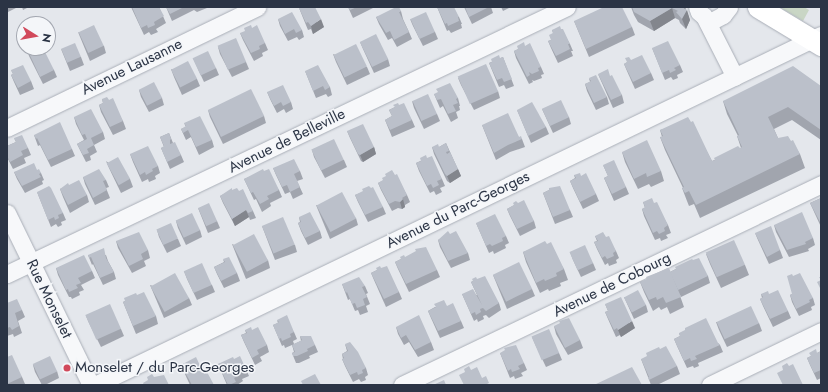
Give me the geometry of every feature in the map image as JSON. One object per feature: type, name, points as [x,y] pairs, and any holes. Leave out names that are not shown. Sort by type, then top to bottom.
[{"type":"main road","points":[[758,7],[818,39]]},
{"type":"street","name":"Avenue Lausanne","points":[[7,128],[257,7]]},
{"type":"street","name":"Avenue de Belleville","points":[[7,274],[567,7]]},
{"type":"street","points":[[696,7],[708,23],[735,77]]},
{"type":"street","points":[[708,23],[724,15],[729,7]]},
{"type":"street","name":"Avenue du Parc-Georges","points":[[95,385],[735,77],[818,39]]},
{"type":"street","name":"Avenue de Cobourg","points":[[402,385],[821,184]]},
{"type":"street","name":"Rue Monselet","points":[[7,213],[91,385]]},
{"type":"street","points":[[710,385],[821,331]]},
{"type":"green space","points":[[779,7],[804,7],[809,10],[803,21]]},
{"type":"building","points":[[132,7],[159,7],[164,16],[154,22],[155,25],[148,28],[147,25],[141,28]]},
{"type":"building","points":[[166,7],[184,7],[170,14]]},
{"type":"building","points":[[315,7],[321,19],[311,26],[308,22],[306,23],[299,8]]},
{"type":"building","points":[[348,7],[357,7],[350,10]]},
{"type":"building","points":[[399,7],[401,11],[399,12],[409,32],[394,40],[390,31],[386,33],[376,17]]},
{"type":"building","points":[[437,7],[454,7],[459,17],[459,21],[448,26],[447,23],[445,24]]},
{"type":"building","points":[[465,7],[489,7],[469,17]]},
{"type":"building","points":[[604,7],[622,7],[632,27],[586,49],[574,21]]},
{"type":"building","points":[[632,7],[682,7],[687,10],[682,19],[676,12],[678,11],[672,8],[650,21],[634,12]]},
{"type":"building","points":[[292,12],[302,30],[296,33],[294,29],[285,34],[278,19]]},
{"type":"building","points":[[426,12],[435,32],[419,39],[410,19]]},
{"type":"building","points":[[94,25],[104,46],[88,53],[79,32]]},
{"type":"building","points":[[251,25],[252,28],[257,25],[265,43],[259,46],[260,49],[251,53],[240,33],[245,31],[244,28]]},
{"type":"building","points":[[560,26],[570,44],[568,44],[570,49],[556,56],[548,41],[551,40],[549,35],[553,33],[552,30]]},
{"type":"building","points":[[376,34],[388,59],[372,67],[360,42]]},
{"type":"building","points":[[236,38],[246,62],[228,70],[218,46]]},
{"type":"building","points":[[668,41],[680,65],[674,68],[676,70],[670,73],[669,70],[662,73],[652,48]]},
{"type":"building","points":[[524,42],[525,46],[530,43],[541,67],[538,68],[539,71],[532,74],[529,72],[530,75],[527,77],[514,51],[518,49],[517,46]]},
{"type":"building","points":[[75,43],[81,57],[67,63],[61,49]]},
{"type":"building","points":[[356,44],[367,66],[344,77],[334,55]]},
{"type":"building","points":[[208,51],[216,68],[201,75],[193,58]]},
{"type":"building","points":[[499,55],[500,58],[503,57],[512,79],[504,82],[502,78],[497,80],[489,63],[492,62],[491,59]]},
{"type":"building","points":[[642,55],[651,73],[633,82],[624,64],[627,62],[625,58],[629,57],[631,60]]},
{"type":"building","points":[[30,56],[47,56],[54,70],[40,77]]},
{"type":"building","points":[[188,61],[197,79],[180,87],[171,70]]},
{"type":"building","points":[[486,64],[498,91],[470,104],[458,77]]},
{"type":"building","points":[[23,65],[31,81],[18,88],[11,75],[13,74],[11,70]]},
{"type":"building","points":[[318,65],[330,87],[325,90],[323,86],[313,91],[305,71]]},
{"type":"building","points":[[793,66],[821,86],[821,130],[788,107],[768,117],[778,138],[788,136],[791,141],[793,140],[800,154],[696,205],[689,191],[685,193],[682,188],[684,187],[660,137],[663,136],[660,130],[688,117],[691,122],[693,121],[712,161],[715,160],[714,158],[738,146],[740,148],[742,147],[737,136],[739,135],[723,101]]},
{"type":"building","points":[[608,69],[610,76],[612,75],[622,95],[611,100],[598,74]]},
{"type":"building","points":[[596,75],[607,97],[594,103],[585,84],[591,81],[589,78]]},
{"type":"building","points":[[154,82],[162,98],[147,106],[139,90]]},
{"type":"building","points":[[450,83],[458,98],[456,99],[458,103],[453,105],[456,111],[448,114],[441,99],[437,100],[434,94],[438,92],[436,89]]},
{"type":"building","points":[[283,85],[291,102],[283,106],[281,102],[274,106],[267,92]]},
{"type":"building","points":[[251,89],[264,116],[221,137],[208,110]]},
{"type":"building","points":[[428,94],[437,114],[421,121],[412,101]]},
{"type":"building","points":[[107,97],[109,100],[113,98],[123,121],[110,127],[99,105],[103,103],[102,99]]},
{"type":"building","points":[[561,100],[569,117],[550,126],[542,109]]},
{"type":"building","points":[[532,102],[546,127],[528,136],[517,110]]},
{"type":"building","points":[[398,103],[399,105],[404,103],[412,120],[390,130],[385,120],[392,116],[389,110],[395,107],[393,105]]},
{"type":"building","points":[[91,109],[103,132],[91,138],[94,145],[87,149],[89,153],[83,155],[77,144],[87,139],[85,134],[82,135],[74,117]]},
{"type":"building","points":[[508,113],[519,137],[521,136],[522,139],[494,153],[482,125]]},
{"type":"building","points":[[200,116],[212,140],[196,147],[188,130],[183,133],[181,129],[186,126],[184,123]]},
{"type":"building","points":[[60,122],[72,149],[48,160],[34,135]]},
{"type":"building","points":[[363,124],[374,147],[360,155],[358,154],[347,131]]},
{"type":"building","points":[[169,133],[171,139],[170,144],[175,142],[181,155],[167,162],[161,148],[164,146],[160,137]]},
{"type":"building","points":[[22,135],[28,148],[21,151],[23,155],[10,162],[7,156],[7,146],[16,142],[14,138]]},
{"type":"building","points":[[334,139],[344,160],[321,170],[311,150]]},
{"type":"building","points":[[647,140],[661,171],[647,177],[646,173],[634,179],[622,152]]},
{"type":"building","points":[[446,143],[449,151],[446,152],[447,154],[450,152],[458,169],[447,176],[432,147],[438,144],[439,147]]},
{"type":"building","points":[[148,146],[158,166],[146,175],[145,172],[140,175],[130,154]]},
{"type":"building","points":[[426,155],[427,158],[432,156],[442,179],[437,181],[439,185],[433,188],[431,184],[427,186],[416,163],[421,161],[420,158]]},
{"type":"building","points":[[118,157],[130,179],[119,185],[107,163]]},
{"type":"building","points":[[294,159],[300,171],[294,174],[300,187],[290,192],[287,185],[282,187],[273,168]]},
{"type":"building","points":[[614,160],[626,187],[612,194],[604,178],[608,176],[603,165]]},
{"type":"building","points":[[34,163],[37,170],[39,169],[41,173],[39,174],[41,177],[22,186],[14,172]]},
{"type":"building","points":[[99,169],[106,180],[103,181],[107,190],[93,198],[83,177]]},
{"type":"building","points":[[263,169],[264,171],[269,169],[279,190],[267,196],[269,199],[260,204],[253,192],[251,193],[244,179]]},
{"type":"building","points":[[392,170],[395,175],[397,174],[407,195],[402,198],[403,199],[400,202],[395,201],[389,204],[378,183],[383,180],[382,178],[386,176],[385,174]]},
{"type":"building","points":[[580,173],[581,176],[586,173],[596,194],[580,202],[570,181],[576,178],[574,175]]},
{"type":"building","points":[[79,180],[87,195],[68,205],[60,189],[68,183],[69,185]]},
{"type":"building","points":[[49,186],[63,213],[58,215],[59,218],[55,220],[54,217],[48,220],[37,192]]},
{"type":"building","points":[[369,186],[371,188],[373,187],[383,207],[365,215],[355,195],[363,191],[362,189]]},
{"type":"building","points":[[560,186],[570,210],[553,217],[543,193],[549,190],[549,188]]},
{"type":"building","points":[[232,188],[232,190],[237,188],[239,191],[243,189],[253,211],[248,213],[246,210],[232,219],[220,196]]},
{"type":"building","points":[[342,192],[356,218],[330,232],[316,206]]},
{"type":"building","points":[[652,198],[654,203],[657,202],[668,225],[664,228],[665,231],[659,234],[657,231],[653,233],[642,209],[645,207],[643,202]]},
{"type":"building","points":[[821,198],[821,222],[820,222],[810,203]]},
{"type":"building","points":[[524,200],[534,221],[517,229],[507,209],[514,205],[513,203],[516,201],[518,203]]},
{"type":"building","points":[[209,203],[217,221],[206,226],[198,208]]},
{"type":"building","points":[[310,212],[320,231],[305,238],[298,223],[301,222],[299,217]]},
{"type":"building","points":[[802,212],[813,238],[805,242],[806,244],[787,250],[774,225]]},
{"type":"building","points":[[192,213],[200,230],[184,238],[176,221]]},
{"type":"building","points":[[495,214],[506,236],[502,238],[503,241],[492,246],[490,244],[486,246],[476,223]]},
{"type":"building","points":[[283,217],[295,245],[274,254],[262,226]]},
{"type":"building","points":[[171,223],[178,239],[163,245],[156,230]]},
{"type":"building","points":[[771,226],[780,250],[767,257],[755,233]]},
{"type":"building","points":[[448,231],[450,234],[456,231],[468,253],[448,261],[438,240]]},
{"type":"building","points":[[139,232],[148,250],[141,254],[143,259],[129,266],[116,241]]},
{"type":"building","points":[[603,232],[606,237],[609,236],[616,251],[613,253],[614,256],[607,259],[605,256],[602,258],[594,242],[598,241],[595,236]]},
{"type":"building","points":[[254,234],[268,260],[247,272],[233,245]]},
{"type":"building","points":[[734,240],[745,265],[717,277],[706,253]]},
{"type":"building","points":[[545,241],[547,244],[551,242],[564,269],[556,273],[557,276],[545,281],[544,279],[536,283],[523,252]]},
{"type":"building","points":[[585,245],[593,263],[578,270],[569,252]]},
{"type":"building","points":[[426,247],[437,270],[406,284],[395,262],[401,259],[400,257],[404,255],[405,257],[416,251],[415,249]]},
{"type":"building","points":[[104,248],[106,258],[114,272],[100,278],[91,257],[89,258],[88,255]]},
{"type":"building","points":[[84,255],[92,271],[78,278],[81,283],[76,285],[78,288],[69,292],[68,289],[66,290],[56,268]]},
{"type":"building","points":[[229,257],[237,273],[221,281],[214,267],[225,262],[223,259]]},
{"type":"building","points":[[699,258],[708,276],[678,290],[670,272],[676,269],[675,267],[692,259]]},
{"type":"building","points":[[519,262],[532,289],[506,302],[493,275]]},
{"type":"building","points":[[202,263],[212,285],[193,293],[184,271]]},
{"type":"building","points":[[380,266],[381,268],[387,266],[399,292],[384,299],[371,273],[377,270],[376,268]]},
{"type":"building","points":[[669,268],[681,297],[666,303],[663,297],[657,300],[656,297],[649,300],[640,282],[647,279],[646,277]]},
{"type":"building","points":[[175,273],[189,298],[165,312],[151,287]]},
{"type":"building","points":[[800,273],[813,298],[809,300],[810,302],[796,309],[790,295],[792,294],[787,276],[792,274],[793,276]]},
{"type":"building","points":[[485,276],[499,303],[486,311],[483,308],[480,309],[481,312],[476,315],[475,312],[471,314],[462,294],[473,289],[482,305],[471,282],[473,281],[472,279],[476,277],[477,279]]},
{"type":"building","points":[[359,277],[365,286],[362,287],[367,297],[363,299],[365,305],[357,308],[355,303],[352,304],[342,284]]},
{"type":"building","points":[[821,280],[821,290],[817,282]]},
{"type":"building","points":[[638,290],[646,305],[632,313],[624,298]]},
{"type":"building","points":[[778,290],[788,311],[770,319],[760,299],[763,297],[761,294],[768,291],[769,294]]},
{"type":"building","points":[[144,292],[156,316],[133,326],[123,302],[125,301],[124,298],[136,293],[137,295]]},
{"type":"building","points":[[621,297],[632,321],[618,330],[617,328],[614,330],[605,312],[608,311],[605,304]]},
{"type":"building","points":[[17,299],[22,310],[15,313],[19,326],[12,330],[10,327],[7,328],[7,303]]},
{"type":"building","points":[[444,300],[447,306],[453,303],[461,321],[438,331],[428,311],[436,307],[434,304]]},
{"type":"building","points":[[110,304],[121,329],[96,340],[85,315]]},
{"type":"building","points":[[751,306],[759,323],[725,339],[717,322]]},
{"type":"building","points":[[287,315],[294,332],[290,334],[291,337],[282,341],[281,338],[279,339],[273,325],[279,322],[277,320]]},
{"type":"building","points":[[419,315],[431,342],[415,350],[406,335],[401,338],[396,327]]},
{"type":"building","points":[[569,318],[580,340],[565,348],[554,326],[560,323],[559,321]]},
{"type":"building","points":[[706,318],[720,345],[695,356],[697,359],[691,361],[690,358],[684,361],[674,339],[680,336],[679,333],[685,330],[685,328]]},
{"type":"building","points":[[251,327],[252,330],[258,327],[267,345],[257,350],[259,354],[252,358],[241,335],[247,333],[245,330]]},
{"type":"building","points":[[549,329],[559,353],[542,360],[532,336]]},
{"type":"building","points":[[300,336],[311,336],[315,345],[307,349],[308,351],[297,356],[293,356],[292,353],[295,352],[292,345],[302,340]]},
{"type":"building","points":[[350,342],[358,352],[366,368],[362,370],[363,373],[358,375],[357,372],[350,375],[342,359],[344,358],[342,354],[348,351],[345,344]]},
{"type":"building","points":[[516,345],[524,363],[518,366],[520,369],[512,372],[511,369],[508,371],[500,353],[505,350],[504,348]]},
{"type":"building","points":[[666,346],[677,366],[649,380],[641,359],[647,356],[646,353],[659,347],[660,349]]},
{"type":"building","points":[[816,349],[817,353],[821,351],[821,370],[814,373],[807,358],[811,356],[809,353]]},
{"type":"building","points":[[12,355],[22,377],[7,384],[7,357]]},
{"type":"building","points":[[50,356],[57,371],[40,379],[33,364]]},
{"type":"building","points":[[240,356],[246,369],[234,378],[236,382],[228,385],[218,364],[233,357],[234,359]]},
{"type":"building","points":[[196,357],[204,374],[207,372],[214,385],[192,385],[181,365]]},
{"type":"building","points":[[787,363],[789,366],[793,364],[803,385],[783,385],[777,373],[783,370],[782,366]]},
{"type":"building","points":[[469,366],[471,370],[477,367],[482,378],[486,376],[489,383],[485,385],[464,385],[459,375],[465,372],[464,369]]},
{"type":"building","points":[[632,367],[642,385],[594,385]]},
{"type":"building","points":[[152,374],[154,377],[164,375],[169,385],[144,385],[143,383],[148,380],[147,377]]},
{"type":"building","points":[[315,374],[321,385],[303,385],[301,381]]},
{"type":"building","points":[[444,380],[446,385],[433,385]]},
{"type":"place","name":"Monselet / du Parc-Georges","points":[[67,368]]}]
